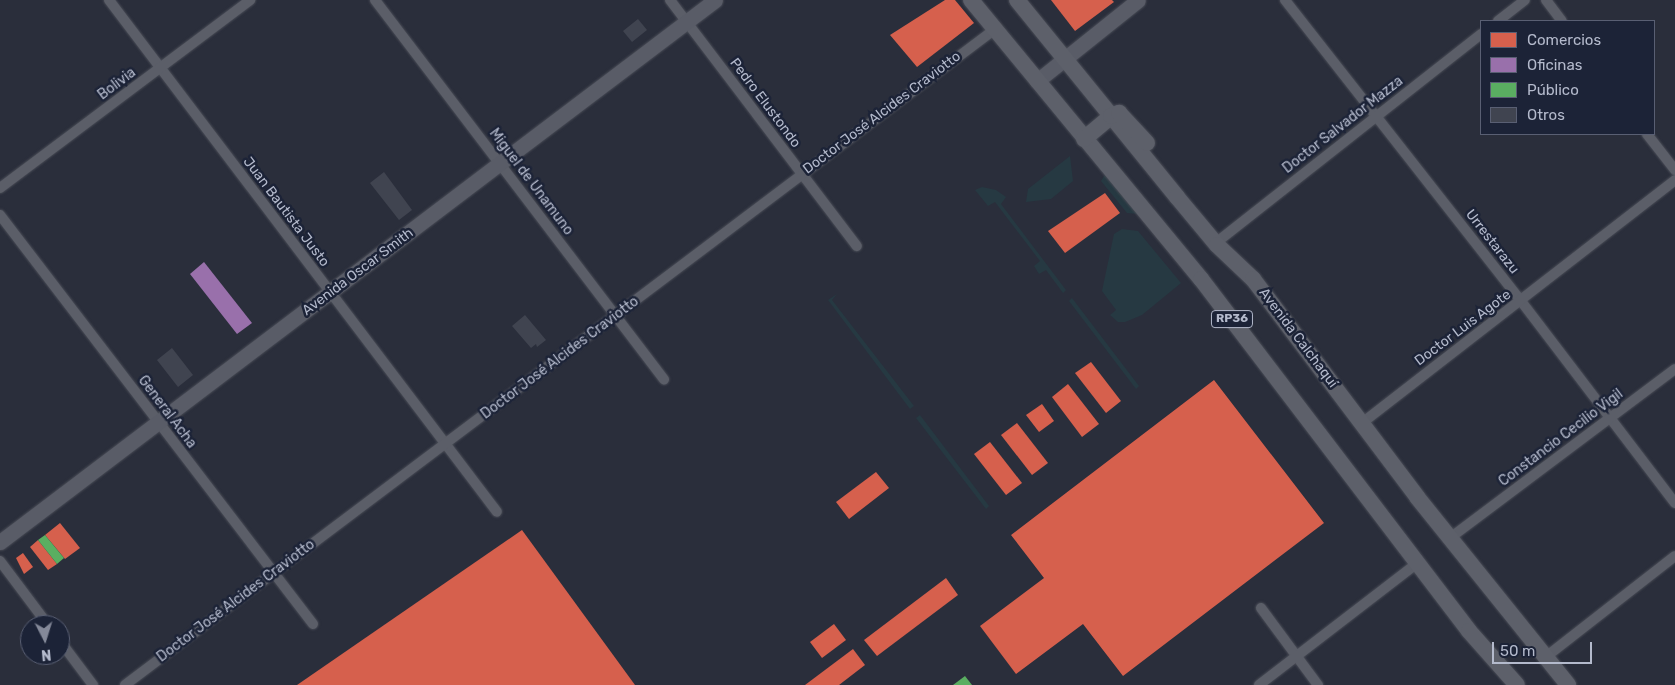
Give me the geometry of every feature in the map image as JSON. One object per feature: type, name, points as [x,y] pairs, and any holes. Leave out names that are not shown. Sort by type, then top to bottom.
[{"type":"main road","name":"Avenida Oscar Smith","points":[[0,542],[714,0]]},
{"type":"main road","name":"RP36","points":[[971,0],[1201,279],[1419,562],[1469,631],[1517,685]]},
{"type":"main road","name":"Avenida Calchaquí","points":[[1018,0],[1063,58],[1217,245],[1253,279],[1362,423],[1457,533],[1568,685]]},
{"type":"main road","points":[[1037,81],[1063,58],[1138,0]]},
{"type":"main road","points":[[1084,139],[1111,116],[1119,113],[1126,117],[1228,234],[1253,279]]},
{"type":"street","name":"Juan Bautista Justo","points":[[109,0],[497,512]]},
{"type":"street","name":"Bolivia","points":[[0,188],[250,0]]},
{"type":"street","name":"Miguel de Unamuno","points":[[375,0],[664,380]]},
{"type":"street","name":"Pedro Elustondo","points":[[670,0],[857,246]]},
{"type":"street","name":"Urrestarazu","points":[[1285,0],[1375,117],[1521,300],[1675,503]]},
{"type":"street","points":[[1499,20],[1526,0]]},
{"type":"street","points":[[1546,0],[1561,20]]},
{"type":"street","name":"Doctor José Alcides Craviotto","points":[[125,685],[994,30]]},
{"type":"street","name":"Doctor Salvador Mazza","points":[[1228,234],[1480,35]]},
{"type":"street","points":[[1648,135],[1675,170]]},
{"type":"street","name":"Doctor Luis Agote","points":[[1362,423],[1675,180]]},
{"type":"street","name":"General Acha","points":[[0,215],[312,624]]},
{"type":"street","name":"Constancio Cecilio Vigil","points":[[1457,533],[1675,370]]},
{"type":"street","points":[[1547,656],[1675,556]]},
{"type":"street","points":[[0,561],[40,615]]},
{"type":"street","points":[[1259,685],[1419,562]]},
{"type":"street","points":[[1261,608],[1318,685]]},
{"type":"street","points":[[70,654],[93,685]]},
{"type":"shaded area","points":[[1070,156],[1073,181],[1051,199],[1026,202],[1028,189]]},
{"type":"shaded area","points":[[1106,173],[1138,214],[1127,213],[1101,181]]},
{"type":"shaded area","points":[[982,187],[996,190],[1006,197],[1001,204],[1066,290],[1063,293],[1046,270],[1039,274],[1034,266],[1040,261],[995,202],[988,206],[975,190]]},
{"type":"shaded area","points":[[1122,229],[1138,231],[1181,283],[1142,315],[1125,322],[1118,322],[1110,315],[1116,310],[1102,291],[1114,234]]},
{"type":"shaded area","points":[[837,294],[832,300],[914,406],[910,409],[828,300]]},
{"type":"shaded area","points":[[1072,298],[1139,386],[1136,389],[1069,301]]},
{"type":"shaded area","points":[[920,415],[989,506],[986,509],[916,418]]},
{"type":"building: Comercios","points":[[945,0],[955,0],[974,23],[917,67],[890,35]]},
{"type":"building: Comercios","points":[[1051,0],[1112,0],[1114,2],[1075,31]]},
{"type":"building: Comercios","points":[[1105,193],[1120,213],[1065,253],[1048,231]]},
{"type":"building: Comercios","points":[[1091,362],[1121,401],[1106,413],[1075,373]]},
{"type":"building: Comercios","points":[[1214,380],[1324,523],[1123,676],[1083,624],[1016,674],[980,626],[1044,578],[1011,535]]},
{"type":"building: Comercios","points":[[1068,384],[1099,424],[1082,437],[1052,397]]},
{"type":"building: Comercios","points":[[1042,404],[1054,421],[1039,432],[1026,415]]},
{"type":"building: Comercios","points":[[1017,423],[1048,463],[1032,475],[1001,435]]},
{"type":"building: Comercios","points":[[990,442],[1022,483],[1006,495],[974,454]]},
{"type":"building: Comercios","points":[[876,472],[889,488],[849,519],[836,502]]},
{"type":"building: Comercios","points":[[60,523],[80,548],[65,559],[45,535]]},
{"type":"building: Comercios","points":[[522,530],[635,685],[297,685]]},
{"type":"building: Comercios","points":[[38,540],[57,564],[48,570],[30,547]]},
{"type":"building: Comercios","points":[[23,553],[33,567],[24,574],[16,558]]},
{"type":"building: Comercios","points":[[946,578],[958,595],[877,656],[864,640]]},
{"type":"building: Comercios","points":[[834,624],[846,640],[822,658],[810,642]]},
{"type":"building: Comercios","points":[[853,649],[865,665],[839,685],[805,685]]},
{"type":"building: Oficinas","points":[[204,262],[252,323],[237,334],[190,274]]},
{"type":"building: Público","points":[[45,535],[64,558],[57,564],[38,540]]},
{"type":"building: Público","points":[[965,676],[972,685],[953,685]]},
{"type":"building: Otros","points":[[638,19],[647,30],[632,42],[623,31]]},
{"type":"building: Otros","points":[[384,172],[412,210],[399,220],[370,183]]},
{"type":"building: Otros","points":[[525,315],[546,340],[537,347],[536,344],[531,348],[512,326]]},
{"type":"building: Otros","points":[[172,348],[193,375],[178,387],[157,360]]}]
